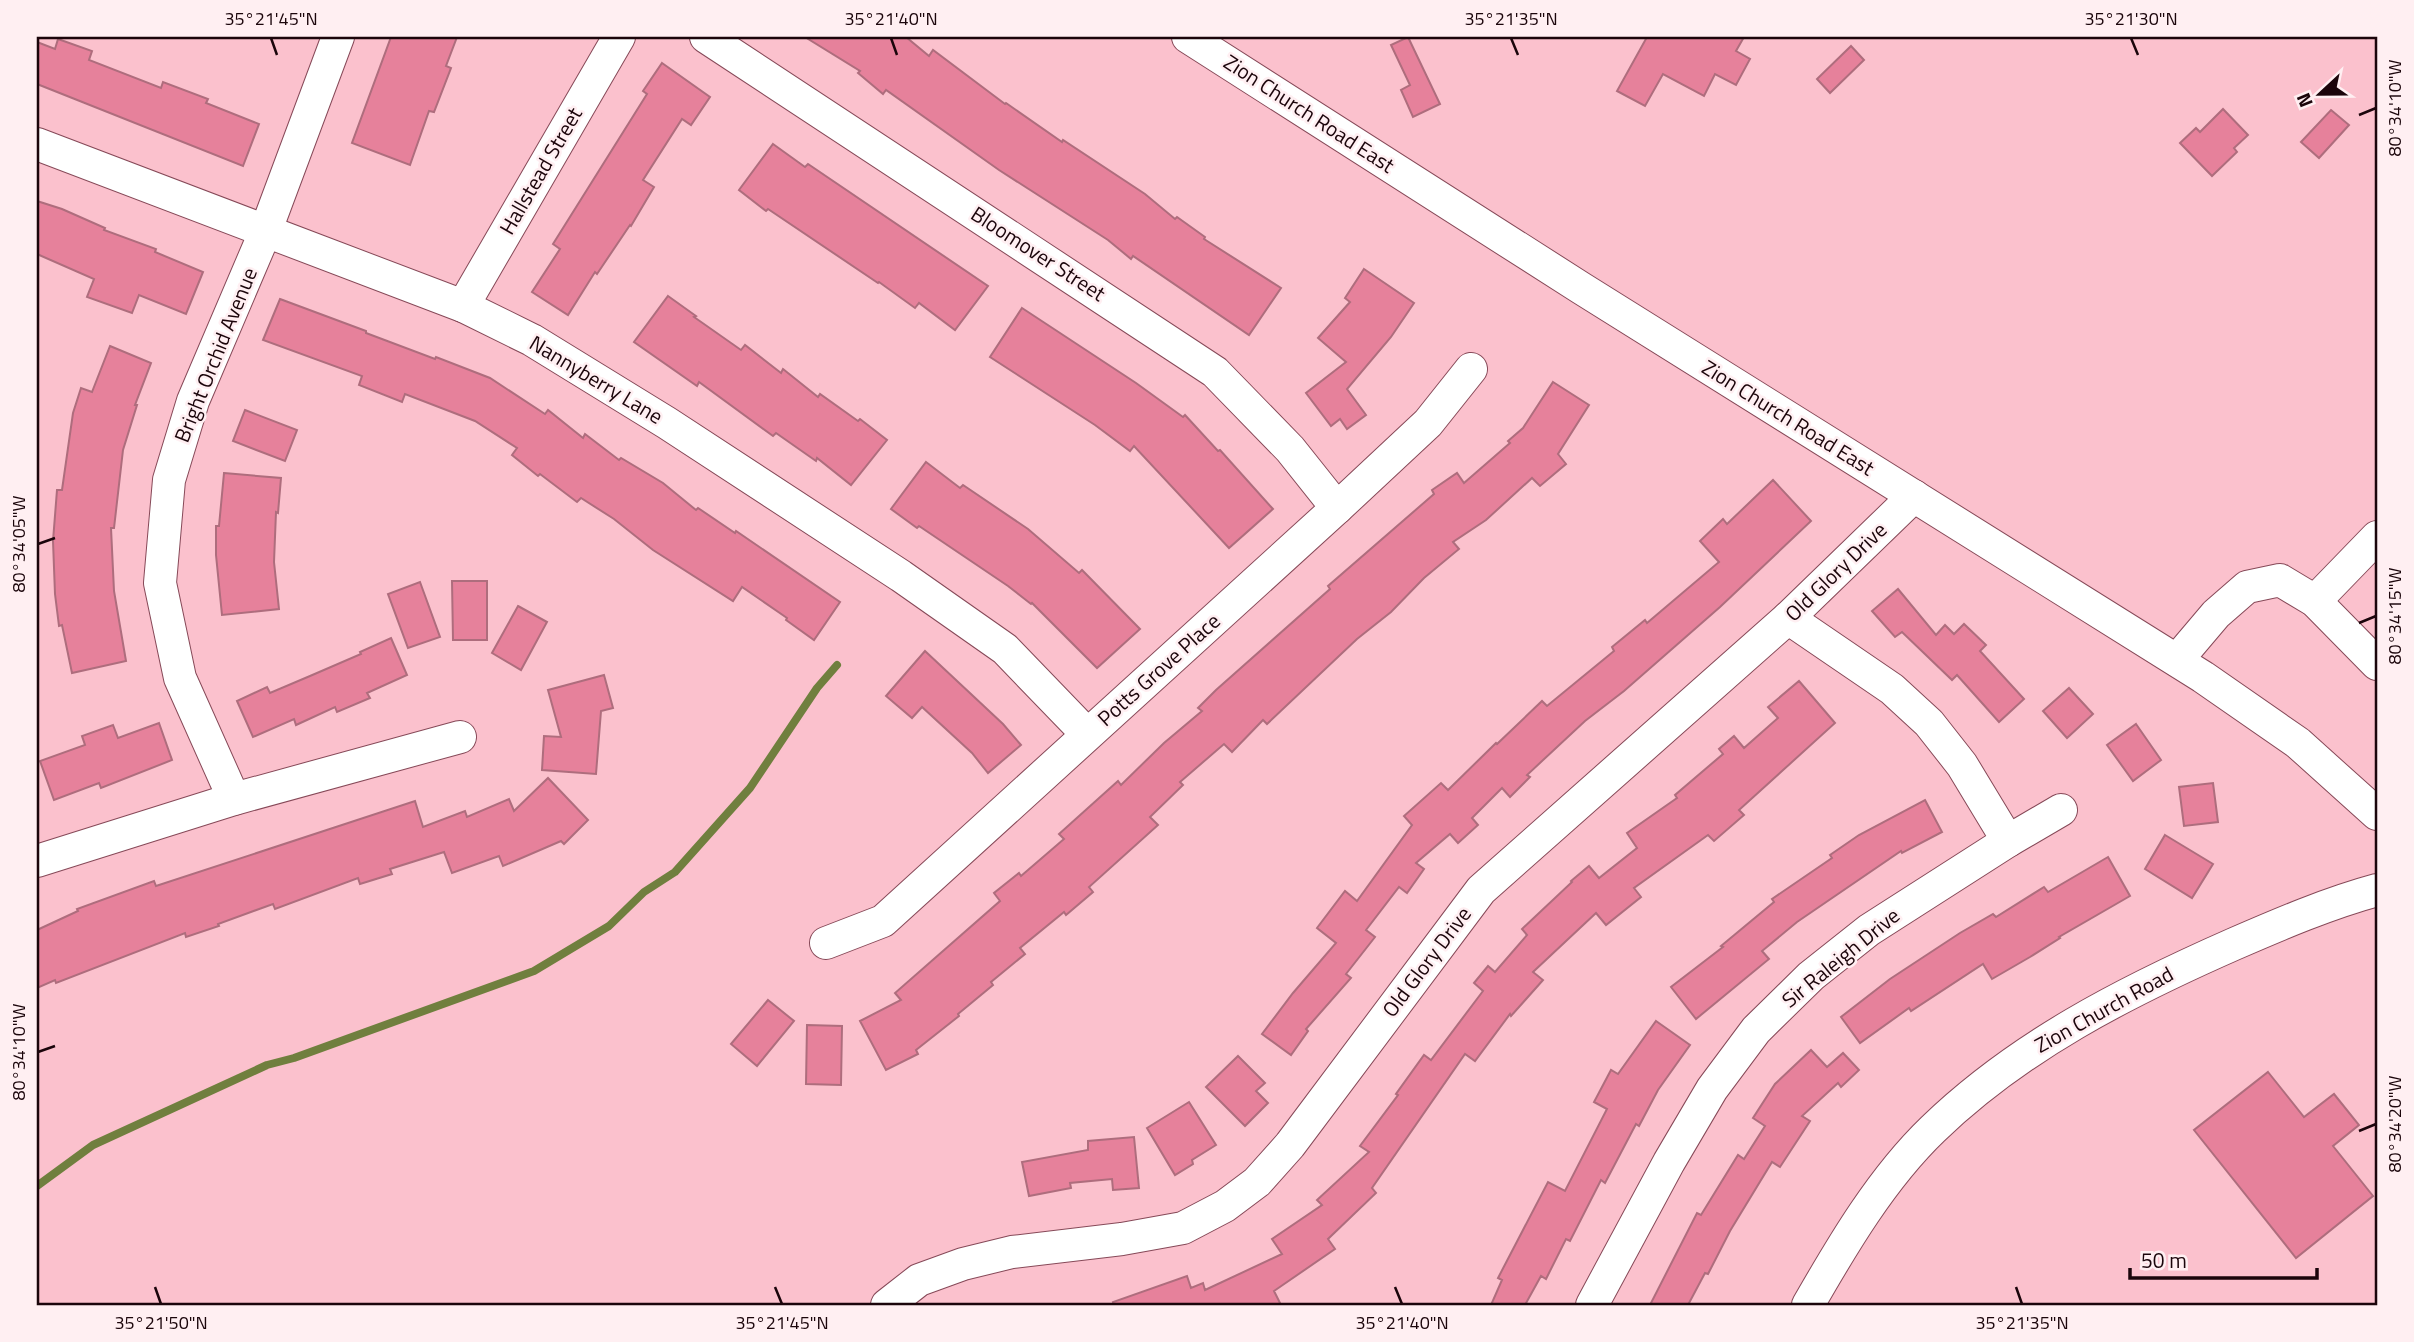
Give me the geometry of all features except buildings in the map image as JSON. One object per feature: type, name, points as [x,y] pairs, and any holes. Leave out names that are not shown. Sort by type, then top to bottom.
[{"type":"street","name":"Bright Orchid Avenue","points":[[234,799],[180,678],[160,583],[169,480],[193,401],[266,230],[338,37]]},
{"type":"street","name":"Hallstead Street","points":[[463,306],[619,37]]},
{"type":"street","name":"Bloomover Street","points":[[706,37],[1215,372],[1290,449],[1337,509]]},
{"type":"street","name":"Zion Church Road East","points":[[1188,37],[1581,288],[2176,660],[2298,743],[2377,814]]},
{"type":"street","name":"Nannyberry Lane","points":[[37,144],[463,306],[532,340],[667,423],[901,576],[1005,649],[1087,734]]},
{"type":"street","name":"Potts Grove Place","points":[[826,943],[883,921],[1337,509],[1428,423],[1471,369]]},
{"type":"street","name":"Old Glory Drive","points":[[887,1305],[919,1280],[963,1264],[1012,1252],[1122,1239],[1183,1228],[1224,1206],[1257,1182],[1290,1145],[1481,890],[1788,618],[1914,496]]},
{"type":"street","points":[[2315,601],[2377,537]]},
{"type":"street","points":[[2176,660],[2216,614],[2247,587],[2280,580],[2315,601],[2377,664]]},
{"type":"street","points":[[1788,618],[1892,689],[1929,723],[1962,765],[2008,841]]},
{"type":"street","points":[[37,861],[234,799],[460,737]]},
{"type":"street","name":"Sir Raleigh Drive","points":[[1592,1305],[1669,1162],[1712,1089],[1755,1030],[1811,976],[1869,930],[2061,810]]},
{"type":"street","name":"Zion Church Road","points":[[1808,1305],[1862,1217],[1891,1176],[1932,1130],[1982,1086],[2037,1045],[2089,1014],[2198,960],[2271,928],[2377,890]]},
{"type":"waterway","points":[[37,1186],[93,1145],[267,1065],[294,1058],[534,971],[609,926],[644,892],[675,872],[750,788],[817,688],[837,665]]}]
